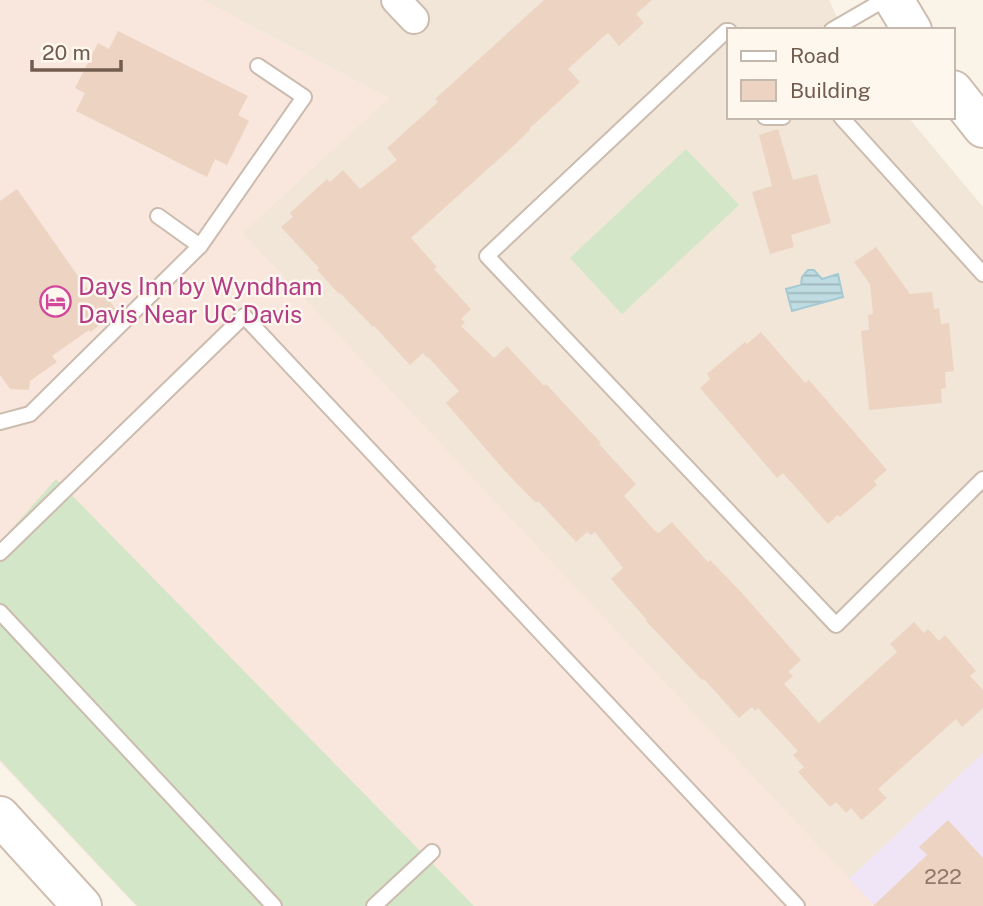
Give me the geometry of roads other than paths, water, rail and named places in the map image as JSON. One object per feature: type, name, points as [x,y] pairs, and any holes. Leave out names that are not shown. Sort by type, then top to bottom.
[{"type":"street","points":[[955,93],[983,128]]},
{"type":"street","points":[[0,816],[82,906]]},
{"type":"lane","points":[[835,28],[884,0]]},
{"type":"lane","points":[[727,31],[487,256],[836,625],[983,479]]},
{"type":"lane","points":[[0,422],[30,414],[200,246],[303,97],[258,66]]},
{"type":"lane","points":[[843,119],[983,274]]},
{"type":"lane","points":[[158,216],[200,246]]},
{"type":"lane","points":[[0,553],[244,316],[797,906]]},
{"type":"lane","points":[[0,612],[274,906]]},
{"type":"lane","points":[[373,906],[432,852]]},
{"type":"water","points":[[808,270],[814,270],[822,279],[838,274],[843,297],[792,311],[786,289],[801,285],[802,277]]},
{"type":"place","name":"Days Inn by Wyndham Davis Near UC Davis","points":[[55,301]]}]
